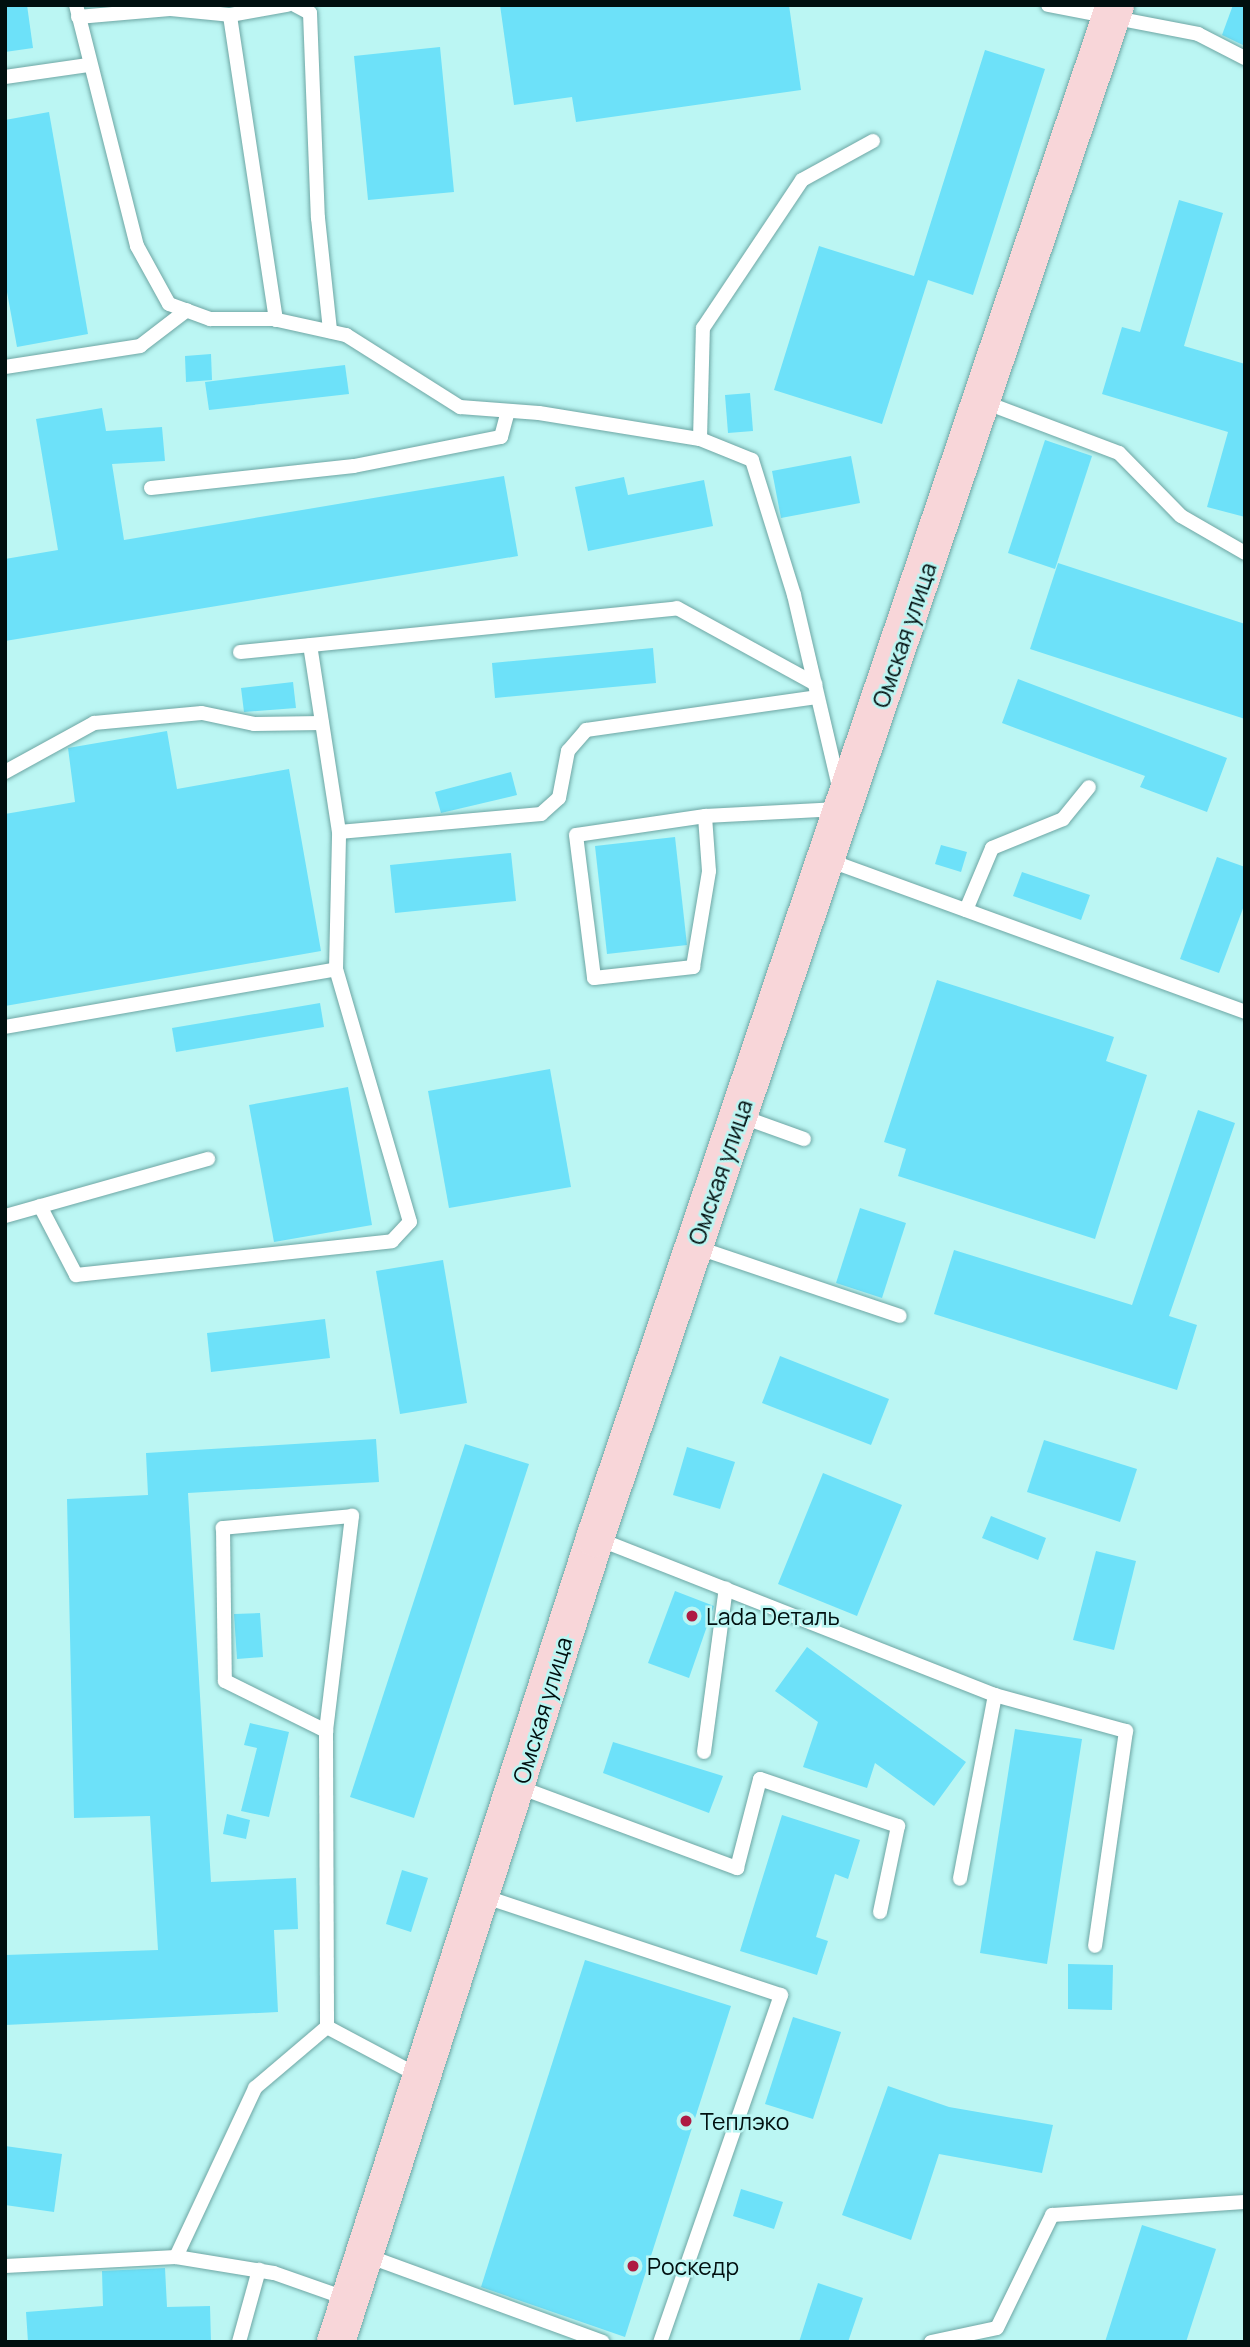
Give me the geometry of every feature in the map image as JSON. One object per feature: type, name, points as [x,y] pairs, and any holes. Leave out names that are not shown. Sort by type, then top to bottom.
[{"type":"main road","name":"Омская улица","points":[[336,2342],[519,1787],[595,1538],[984,402],[1113,11]]},
{"type":"lane","points":[[287,5],[230,15],[170,9],[77,11],[88,65],[137,246],[169,304],[210,319],[276,320],[346,335],[460,408],[508,411],[700,439],[752,460],[816,690],[844,809],[705,816],[576,835],[594,978],[693,967],[709,871],[705,816]]},
{"type":"lane","points":[[295,5],[310,13],[318,218],[330,331]]},
{"type":"lane","points":[[1048,5],[1113,11],[1198,34],[1245,58]]},
{"type":"lane","points":[[230,15],[276,320]]},
{"type":"lane","points":[[5,77],[88,65]]},
{"type":"lane","points":[[700,439],[703,328],[802,180],[873,141]]},
{"type":"lane","points":[[5,367],[141,346],[187,310]]},
{"type":"lane","points":[[984,402],[1119,453],[1181,516],[1245,554]]},
{"type":"lane","points":[[151,488],[354,466],[500,437],[508,411]]},
{"type":"lane","points":[[240,652],[677,608],[816,690]]},
{"type":"lane","points":[[40,1206],[76,1275],[392,1241],[410,1222],[335,969],[339,832],[310,645]]},
{"type":"lane","points":[[339,832],[541,814],[559,797],[568,751],[586,730],[816,690]]},
{"type":"lane","points":[[5,772],[51,743],[106,721],[202,713],[254,724],[322,723]]},
{"type":"lane","points":[[965,909],[992,848],[1063,819],[1089,787]]},
{"type":"lane","points":[[827,859],[1245,1012]]},
{"type":"lane","points":[[5,1027],[335,969]]},
{"type":"lane","points":[[739,1116],[804,1139]]},
{"type":"lane","points":[[5,1216],[208,1159]]},
{"type":"lane","points":[[695,1246],[900,1316]]},
{"type":"lane","points":[[176,2257],[255,2088],[327,2027],[326,1731],[352,1516],[223,1528],[225,1681],[326,1731]]},
{"type":"lane","points":[[595,1538],[995,1695],[1126,1731],[1095,1946]]},
{"type":"lane","points":[[704,1752],[726,1588]]},
{"type":"lane","points":[[960,1879],[995,1695]]},
{"type":"lane","points":[[519,1787],[737,1868],[760,1779],[898,1826],[880,1912]]},
{"type":"lane","points":[[482,1896],[781,1995],[660,2342]]},
{"type":"lane","points":[[327,2027],[423,2078]]},
{"type":"lane","points":[[931,2342],[997,2328],[1052,2215],[1245,2202]]},
{"type":"lane","points":[[363,2254],[603,2342]]},
{"type":"lane","points":[[5,2266],[176,2257],[259,2270],[350,2299]]},
{"type":"lane","points":[[240,2342],[259,2270]]},
{"type":"building","points":[[5,5],[27,5],[33,48],[5,52]]},
{"type":"building","points":[[500,5],[789,5],[801,90],[576,122],[572,97],[514,105]]},
{"type":"building","points":[[1233,5],[1245,5],[1245,46],[1222,35]]},
{"type":"building","points":[[440,47],[454,192],[368,200],[354,56]]},
{"type":"building","points":[[985,50],[1045,69],[973,295],[928,280],[882,424],[774,390],[819,246],[914,276]]},
{"type":"building","points":[[49,112],[88,334],[17,347],[5,281],[5,120]]},
{"type":"building","points":[[1179,200],[1223,213],[1184,346],[1245,364],[1245,517],[1207,507],[1228,432],[1102,394],[1122,327],[1140,332]]},
{"type":"building","points":[[211,354],[212,380],[186,382],[185,356]]},
{"type":"building","points":[[345,365],[349,394],[209,410],[205,382]]},
{"type":"building","points":[[750,393],[753,431],[728,433],[725,395]]},
{"type":"building","points":[[102,408],[106,431],[162,427],[165,461],[112,464],[124,540],[504,476],[518,556],[5,641],[5,559],[58,550],[36,419]]},
{"type":"building","points":[[1045,440],[1092,456],[1055,569],[1008,553]]},
{"type":"building","points":[[851,456],[860,503],[781,518],[772,471]]},
{"type":"building","points":[[624,477],[628,495],[704,480],[713,526],[588,551],[575,487]]},
{"type":"building","points":[[1058,563],[1245,624],[1245,719],[1030,649]]},
{"type":"building","points":[[653,648],[656,683],[495,698],[492,663]]},
{"type":"building","points":[[1018,679],[1227,758],[1207,812],[1140,787],[1145,776],[1002,723]]},
{"type":"building","points":[[293,682],[296,708],[244,712],[241,688]]},
{"type":"building","points":[[167,731],[177,789],[289,769],[321,951],[5,1006],[5,814],[75,802],[68,748]]},
{"type":"building","points":[[511,772],[517,795],[441,813],[435,792]]},
{"type":"building","points":[[675,837],[687,945],[607,954],[595,846]]},
{"type":"building","points":[[941,845],[967,852],[961,872],[935,864]]},
{"type":"building","points":[[511,853],[516,901],[395,913],[390,865]]},
{"type":"building","points":[[1217,857],[1245,867],[1245,903],[1219,973],[1180,959]]},
{"type":"building","points":[[1022,872],[1090,895],[1081,920],[1013,896]]},
{"type":"building","points":[[937,980],[1114,1037],[1106,1061],[1147,1075],[1095,1239],[898,1176],[906,1149],[884,1142]]},
{"type":"building","points":[[320,1003],[324,1027],[176,1052],[172,1028]]},
{"type":"building","points":[[550,1069],[571,1187],[449,1208],[428,1091]]},
{"type":"building","points":[[348,1087],[372,1225],[274,1242],[249,1105]]},
{"type":"building","points":[[1198,1110],[1235,1123],[1169,1316],[1197,1325],[1177,1390],[934,1314],[954,1250],[1132,1305]]},
{"type":"building","points":[[860,1208],[906,1223],[882,1298],[836,1283]]},
{"type":"building","points":[[443,1260],[467,1403],[400,1414],[376,1271]]},
{"type":"building","points":[[325,1319],[330,1358],[211,1372],[207,1333]]},
{"type":"building","points":[[780,1356],[889,1399],[871,1445],[762,1403]]},
{"type":"building","points":[[376,1439],[379,1482],[188,1493],[211,1882],[296,1878],[298,1929],[274,1930],[278,2012],[5,2025],[5,1955],[158,1950],[150,1816],[74,1818],[67,1499],[148,1495],[146,1453]]},
{"type":"building","points":[[1044,1440],[1137,1469],[1120,1522],[1027,1492]]},
{"type":"building","points":[[465,1444],[529,1464],[414,1818],[350,1797]]},
{"type":"building","points":[[687,1447],[735,1462],[720,1509],[673,1495]]},
{"type":"building","points":[[823,1473],[902,1505],[857,1616],[778,1584]]},
{"type":"building","points":[[991,1516],[1046,1538],[1038,1560],[982,1538]]},
{"type":"building","points":[[1096,1551],[1136,1561],[1114,1650],[1073,1640]]},
{"type":"building","points":[[675,1591],[714,1606],[689,1678],[648,1663]]},
{"type":"building","points":[[260,1613],[263,1657],[237,1659],[234,1614]]},
{"type":"building","points":[[807,1647],[966,1762],[934,1806],[875,1763],[867,1788],[803,1767],[818,1722],[775,1691]]},
{"type":"building","points":[[250,1723],[289,1732],[269,1817],[241,1811],[257,1748],[244,1745]]},
{"type":"building","points":[[1015,1729],[1082,1739],[1047,1964],[980,1953]]},
{"type":"building","points":[[613,1742],[723,1776],[709,1813],[603,1773]]},
{"type":"building","points":[[227,1814],[250,1820],[246,1839],[223,1834]]},
{"type":"building","points":[[782,1815],[860,1840],[848,1879],[835,1874],[816,1937],[828,1941],[817,1975],[740,1951]]},
{"type":"building","points":[[402,1870],[428,1878],[411,1932],[386,1924]]},
{"type":"building","points":[[585,1960],[731,2006],[625,2337],[481,2287]]},
{"type":"building","points":[[1068,1964],[1113,1965],[1112,2010],[1068,2009]]},
{"type":"building","points":[[793,2017],[841,2032],[813,2119],[765,2104]]},
{"type":"building","points":[[888,2086],[949,2107],[1053,2125],[1042,2173],[939,2154],[911,2240],[842,2215]]},
{"type":"building","points":[[5,2146],[62,2154],[54,2212],[5,2205]]},
{"type":"building","points":[[741,2189],[783,2202],[774,2229],[733,2216]]},
{"type":"building","points":[[1142,2225],[1216,2249],[1186,2342],[1105,2342]]},
{"type":"building","points":[[165,2268],[167,2307],[210,2306],[211,2342],[28,2342],[26,2312],[103,2306],[102,2271]]},
{"type":"building","points":[[818,2283],[863,2298],[848,2342],[799,2342]]},
{"type":"place","name":"Lada Dеталь","points":[[692,1616]]},
{"type":"place","name":"Теплэко","points":[[686,2121]]},
{"type":"place","name":"Роскедр","points":[[633,2266]]}]
